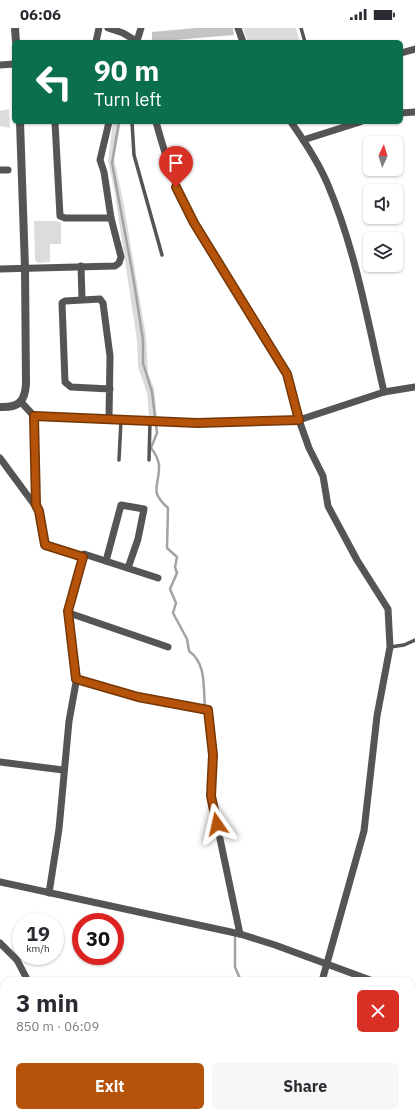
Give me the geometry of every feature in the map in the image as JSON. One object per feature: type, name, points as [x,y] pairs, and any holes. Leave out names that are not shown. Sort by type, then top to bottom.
[{"type":"street","points":[[15,28],[16,40]]},
{"type":"street","points":[[96,40],[99,28]]},
{"type":"street","points":[[108,28],[135,40]]},
{"type":"street","points":[[137,40],[141,28]]},
{"type":"street","points":[[238,28],[243,40]]},
{"type":"street","points":[[403,52],[415,49]]},
{"type":"street","points":[[0,65],[12,64]]},
{"type":"street","points":[[403,113],[415,112]]},
{"type":"street","points":[[0,407],[14,406],[21,402],[24,397],[26,384],[26,268],[20,124]]},
{"type":"street","points":[[55,124],[60,216],[65,218],[111,218]]},
{"type":"street","points":[[0,269],[115,266],[119,263],[121,257],[111,218],[100,156],[108,124]]},
{"type":"street","points":[[157,124],[171,174],[181,199],[287,374],[299,420],[309,448],[323,476],[328,506],[357,560],[388,609],[390,647],[377,716],[364,831],[323,977]]},
{"type":"street","points":[[293,124],[328,184],[340,218],[358,280],[384,392]]},
{"type":"street","points":[[303,140],[354,124]]},
{"type":"street","points":[[81,266],[82,299]]},
{"type":"street","points":[[110,389],[71,387],[64,382],[62,303],[68,300],[82,299],[100,299],[103,303],[110,356],[110,389],[110,419]]},
{"type":"street","points":[[34,416],[197,423],[299,420],[384,392],[415,387]]},
{"type":"street","points":[[21,402],[34,416],[36,505]]},
{"type":"street","points":[[0,458],[36,505],[39,511],[45,545],[83,557]]},
{"type":"street","points":[[106,561],[121,505],[144,509],[138,539],[128,568]]},
{"type":"street","points":[[49,893],[59,829],[63,770],[76,679],[69,613],[84,554],[158,578]]},
{"type":"street","points":[[69,613],[168,647]]},
{"type":"street","points":[[76,679],[138,697],[208,710],[213,755],[211,796],[240,934]]},
{"type":"street","points":[[0,762],[63,770]]},
{"type":"street","points":[[0,882],[240,934],[362,977]]},
{"type":"street","points":[[0,943],[17,960],[26,977]]},
{"type":"lane","points":[[301,28],[304,40]]},
{"type":"lane","points":[[132,124],[134,155],[162,255]]},
{"type":"lane","points":[[119,460],[121,420]]},
{"type":"lane","points":[[149,460],[150,421]]},
{"type":"lane","points":[[390,647],[404,645],[415,640]]},
{"type":"shaded area","points":[[243,28],[296,28],[299,40],[247,40]]},
{"type":"shaded area","points":[[9,109],[10,128],[0,126],[0,111]]},
{"type":"shaded area","points":[[113,124],[121,124],[114,159],[123,200],[146,336],[148,373],[154,388],[157,418],[149,417],[147,393],[138,367],[137,341],[115,194],[108,161]]},
{"type":"shaded area","points":[[34,221],[56,221],[61,223],[61,244],[50,244],[50,262],[38,263],[35,260]]},
{"type":"building","points":[[196,28],[233,28],[234,35],[175,40],[152,40],[152,32]]},
{"type":"waterway","points":[[119,124],[112,163],[143,340],[143,363],[152,392],[157,433],[151,448],[158,460],[159,465],[156,488],[158,497],[168,508],[167,548],[177,557],[175,567],[177,573],[170,589],[176,603],[173,613],[187,639],[189,651],[195,656],[199,663],[203,677],[205,708]]},
{"type":"waterway","points":[[235,934],[235,967],[239,977]]},
{"type":"route","points":[[176,187],[194,223],[287,374],[292,388],[299,420],[197,423],[34,416],[36,505],[39,511],[45,545],[83,557],[68,611],[76,679],[138,697],[208,710],[213,755],[211,796],[217,824]]}]
